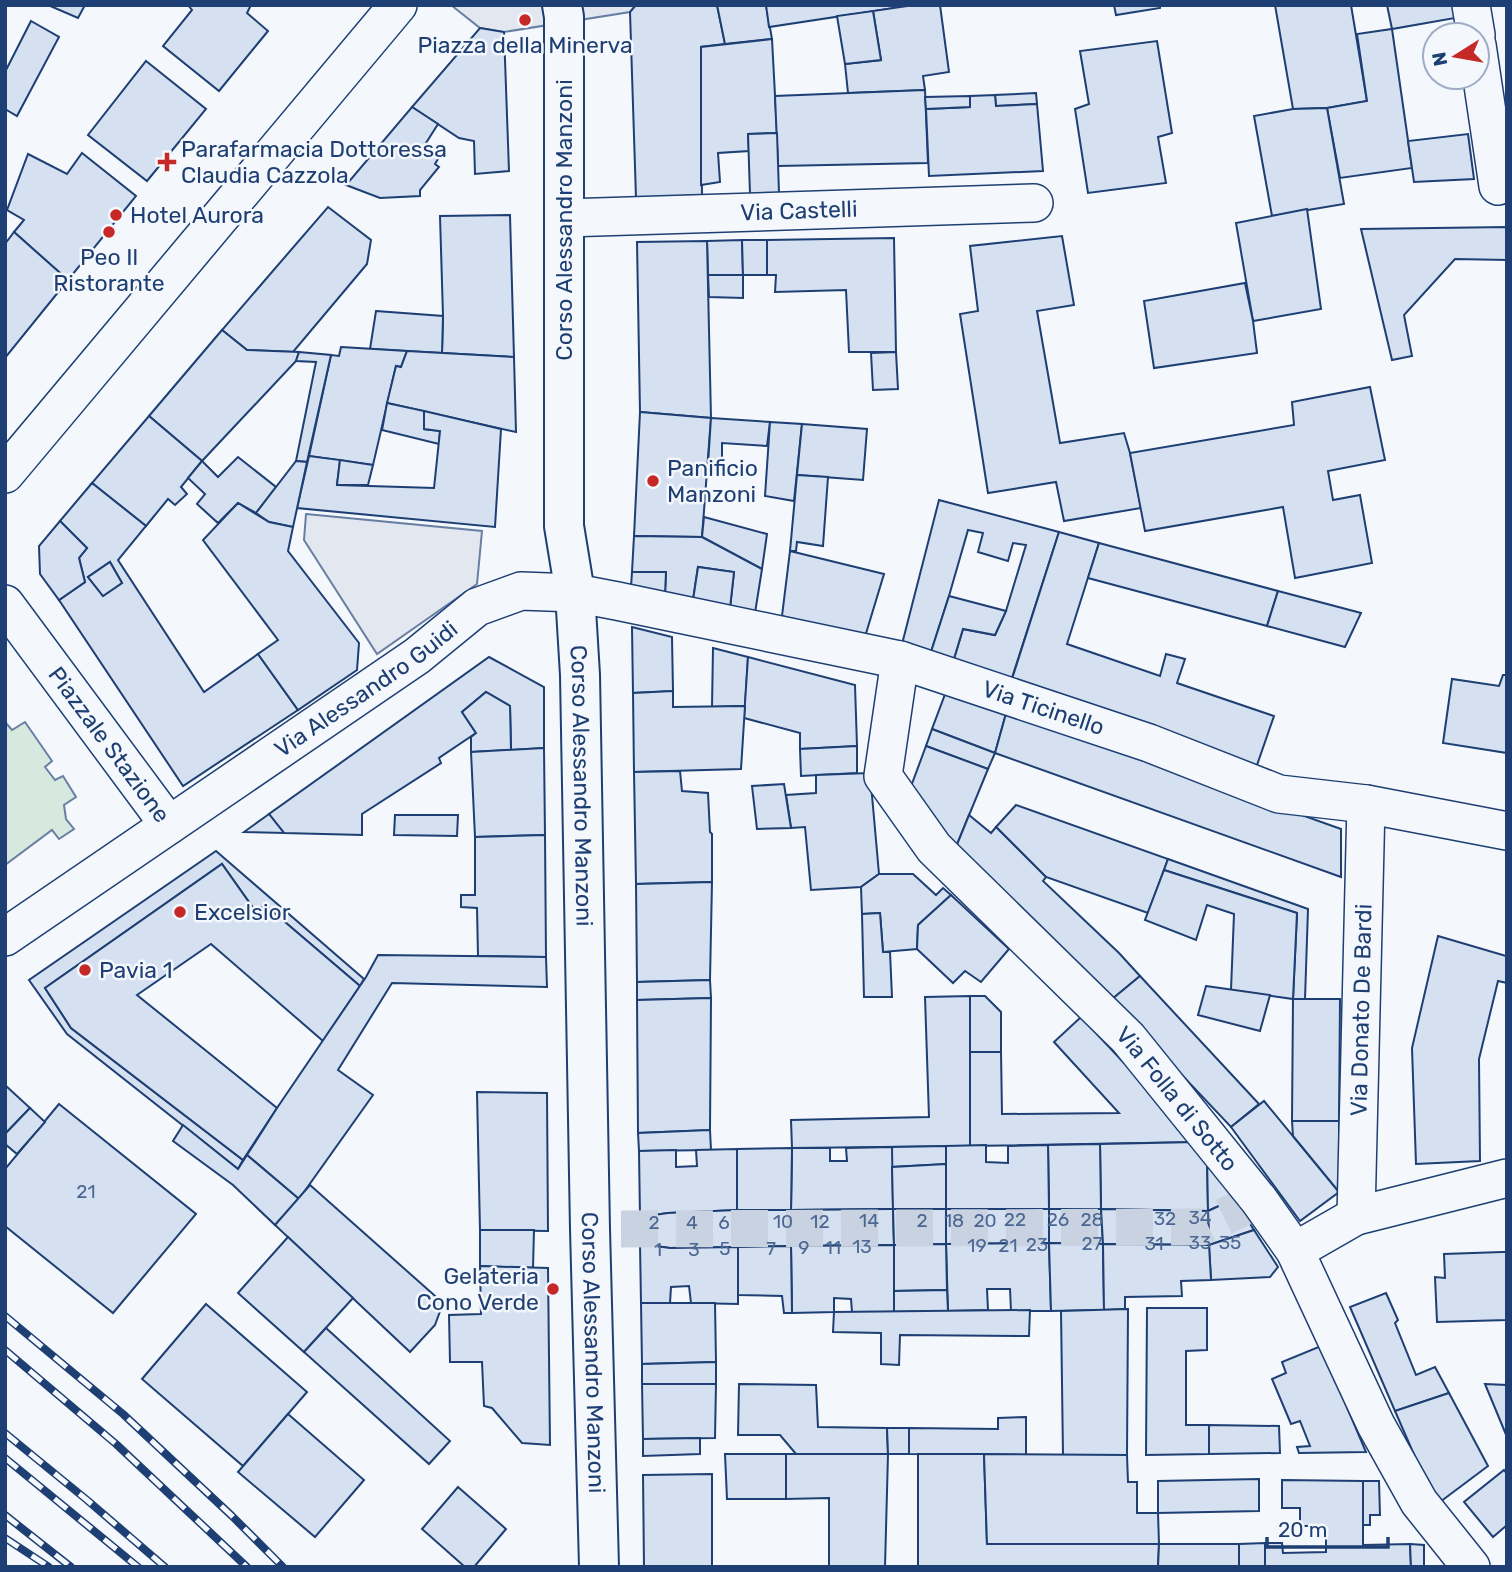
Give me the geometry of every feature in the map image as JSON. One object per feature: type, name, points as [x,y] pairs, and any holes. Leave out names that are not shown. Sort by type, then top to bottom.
[{"type":"street","points":[[5,474],[398,5]]},
{"type":"street","name":"Corso Alessandro Manzoni","points":[[562,5],[565,218],[564,526],[575,593],[580,689],[599,1567]]},
{"type":"street","points":[[1484,91],[1498,186]]},
{"type":"street","name":"Via Castelli","points":[[565,218],[1034,203]]},
{"type":"street","name":"Via Alessandro Guidi","points":[[169,825],[417,656],[477,607],[521,591],[575,593]]},
{"type":"street","name":"Via Ticinello","points":[[575,593],[900,660],[1149,743],[1279,794],[1366,804],[1507,831]]},
{"type":"street","name":"Piazzale Stazione","points":[[5,604],[169,825],[5,937]]},
{"type":"street","name":"Via Folla di Sotto","points":[[900,660],[883,776],[934,848],[1128,1038],[1259,1200],[1295,1251],[1376,1425],[1419,1502],[1471,1567]]},
{"type":"street","name":"Via Donato De Bardi","points":[[1356,1216],[1366,804]]},
{"type":"street","points":[[1295,1251],[1356,1216],[1507,1178]]},
{"type":"shaded area","name":"Piazza della Minerva","points":[[451,5],[636,5],[630,12],[504,32],[480,28]]},
{"type":"shaded area","points":[[306,514],[482,531],[477,584],[377,654],[304,540]]},
{"type":"shaded area","points":[[5,722],[12,730],[25,722],[52,761],[45,767],[55,780],[63,776],[76,797],[64,805],[66,819],[74,829],[59,839],[52,830],[5,865]]},
{"type":"building","points":[[48,5],[85,5],[78,18]]},
{"type":"building","points":[[188,5],[251,5],[247,13],[268,31],[219,91],[163,46],[192,10]]},
{"type":"building","points":[[636,5],[717,5],[725,44],[701,47],[702,195],[636,198],[630,12]]},
{"type":"building","points":[[717,5],[766,5],[772,39],[725,44]]},
{"type":"building","points":[[766,5],[914,5],[769,27]]},
{"type":"building","points":[[914,5],[940,5],[949,72],[923,76],[925,90],[848,93],[845,64],[881,60],[873,11]]},
{"type":"building","points":[[1114,5],[1160,5],[1160,8],[1116,15]]},
{"type":"building","points":[[1275,5],[1351,5],[1367,101],[1327,108],[1293,109]]},
{"type":"building","points":[[1387,5],[1453,5],[1455,18],[1421,21],[1421,24],[1392,29]]},
{"type":"building","points":[[873,11],[881,60],[845,64],[837,16]]},
{"type":"building","points":[[31,21],[59,37],[17,116],[5,109],[5,72]]},
{"type":"building","points":[[480,28],[504,32],[509,171],[475,174],[474,141],[459,138],[412,107]]},
{"type":"building","points":[[1392,29],[1412,168],[1340,178],[1327,108],[1367,101],[1357,34]]},
{"type":"building","points":[[772,39],[777,133],[748,134],[749,151],[718,153],[720,182],[701,185],[701,47]]},
{"type":"building","points":[[1157,41],[1172,133],[1158,137],[1166,183],[1088,193],[1075,109],[1089,104],[1080,51]]},
{"type":"building","points":[[146,61],[206,109],[147,181],[88,135]]},
{"type":"building","points":[[925,90],[928,163],[778,166],[775,96]]},
{"type":"building","points":[[1036,93],[1037,104],[996,106],[995,95]]},
{"type":"building","points":[[995,95],[996,106],[1037,104],[1043,171],[929,176],[926,109],[970,107],[970,96]]},
{"type":"building","points":[[970,96],[970,107],[926,109],[925,97]]},
{"type":"building","points":[[412,107],[438,124],[426,143],[441,154],[435,164],[439,167],[420,190],[420,196],[380,198],[346,185]]},
{"type":"building","points":[[1327,108],[1344,204],[1272,216],[1254,116],[1293,109]]},
{"type":"building","points":[[777,133],[779,193],[750,194],[748,134]]},
{"type":"building","points":[[1468,134],[1474,179],[1414,182],[1408,141]]},
{"type":"building","points":[[82,153],[136,196],[68,280],[14,232],[24,220],[7,210],[28,154],[67,174]]},
{"type":"building","points":[[328,207],[371,240],[367,264],[293,352],[247,350],[222,330]]},
{"type":"building","points":[[1307,209],[1321,309],[1253,321],[1236,223]]},
{"type":"building","points":[[510,215],[514,357],[442,353],[440,216]]},
{"type":"building","points":[[1507,227],[1507,260],[1455,259],[1404,315],[1412,356],[1392,360],[1361,229]]},
{"type":"building","points":[[14,232],[68,280],[5,358],[5,244]]},
{"type":"building","points":[[1062,236],[1074,305],[1037,311],[1060,443],[1124,433],[1141,508],[1064,521],[1056,482],[988,493],[960,314],[978,311],[970,246]]},
{"type":"building","points":[[894,238],[896,352],[849,352],[846,290],[775,292],[776,275],[767,275],[767,240]]},
{"type":"building","points":[[742,240],[743,275],[708,275],[707,241]]},
{"type":"building","points":[[742,240],[767,240],[767,275],[743,275]]},
{"type":"building","points":[[707,241],[711,418],[640,412],[637,242]]},
{"type":"building","points":[[708,275],[743,275],[743,298],[709,297]]},
{"type":"building","points":[[1245,283],[1257,353],[1154,368],[1144,301]]},
{"type":"building","points":[[376,311],[443,316],[442,353],[370,349]]},
{"type":"building","points":[[222,330],[247,350],[299,352],[296,361],[202,461],[149,416]]},
{"type":"building","points":[[341,347],[407,351],[401,367],[396,366],[373,465],[309,456],[331,355],[339,356]]},
{"type":"building","points":[[407,351],[514,357],[516,432],[387,403],[396,366],[401,367]]},
{"type":"building","points":[[299,352],[331,355],[307,462],[296,461],[316,362],[296,361]]},
{"type":"building","points":[[896,352],[898,389],[873,390],[871,353]]},
{"type":"building","points":[[1370,387],[1385,460],[1328,471],[1333,500],[1360,495],[1372,563],[1295,578],[1283,507],[1145,531],[1130,453],[1294,425],[1292,402]]},
{"type":"building","points":[[387,403],[424,411],[424,429],[440,431],[439,444],[382,430]]},
{"type":"building","points":[[424,411],[501,429],[495,527],[297,508],[309,456],[340,460],[337,485],[434,488],[440,431],[424,429]]},
{"type":"building","points":[[640,412],[711,418],[702,537],[634,536]]},
{"type":"building","points":[[149,416],[202,461],[181,487],[187,494],[175,505],[168,499],[146,526],[92,483]]},
{"type":"building","points":[[711,418],[770,422],[767,446],[722,443],[722,464],[708,464]]},
{"type":"building","points":[[770,422],[802,424],[794,501],[765,496]]},
{"type":"building","points":[[802,424],[867,429],[863,480],[797,475]]},
{"type":"building","points":[[238,457],[276,487],[256,513],[238,503],[218,523],[197,504],[205,494],[188,478],[202,461],[218,477]]},
{"type":"building","points":[[340,460],[373,465],[368,485],[337,485]]},
{"type":"building","points":[[296,461],[307,462],[293,527],[269,522],[256,513]]},
{"type":"building","points":[[797,475],[828,477],[823,546],[797,542],[796,551],[790,551]]},
{"type":"building","points":[[92,483],[146,526],[118,560],[204,692],[258,654],[298,710],[183,786],[59,600],[85,582],[79,558],[87,548],[60,521]],"holes":[[[110,562],[122,583],[103,596],[88,577]]]},
{"type":"building","points":[[939,500],[1059,532],[1012,678],[953,662],[963,629],[995,635],[1006,611],[1026,545],[1013,543],[1008,561],[978,552],[983,533],[968,530],[930,655],[901,648]]},
{"type":"building","points":[[238,503],[269,522],[293,527],[288,551],[359,643],[357,670],[298,710],[258,654],[278,640],[203,540]]},
{"type":"building","points":[[704,517],[767,534],[762,569],[702,537]]},
{"type":"building","points":[[60,521],[87,548],[79,558],[85,582],[59,600],[40,574],[39,546]]},
{"type":"building","points":[[1059,532],[1099,543],[1067,644],[1160,676],[1166,654],[1185,659],[1177,683],[1274,716],[1256,768],[1011,682]]},
{"type":"building","points":[[634,536],[702,537],[762,569],[755,613],[730,608],[734,572],[698,567],[693,600],[665,594],[666,572],[632,572]]},
{"type":"building","points":[[1099,543],[1278,591],[1267,626],[1088,578]]},
{"type":"building","points":[[790,551],[884,574],[864,640],[782,616]]},
{"type":"building","points":[[110,562],[122,583],[103,596],[88,577]]},
{"type":"building","points":[[698,567],[734,572],[730,608],[693,600]]},
{"type":"building","points":[[632,572],[666,572],[665,594],[631,587]]},
{"type":"building","points":[[1278,591],[1361,613],[1345,647],[1267,626]]},
{"type":"building","points":[[949,596],[1006,611],[995,635],[963,629],[953,662],[930,655]]},
{"type":"building","points":[[632,627],[672,637],[673,691],[633,693]]},
{"type":"building","points":[[713,648],[748,657],[745,706],[712,707]]},
{"type":"building","points":[[489,657],[544,687],[544,748],[511,750],[510,706],[486,692],[462,712],[476,733],[439,758],[441,763],[362,814],[362,835],[284,833],[269,814]]},
{"type":"building","points":[[748,657],[855,685],[857,746],[800,749],[800,733],[744,718]]},
{"type":"building","points":[[1503,675],[1507,675],[1507,753],[1443,743],[1452,679],[1499,686]]},
{"type":"building","points":[[947,689],[1007,710],[995,753],[932,729]]},
{"type":"building","points":[[673,691],[673,707],[745,706],[741,769],[634,772],[633,693]]},
{"type":"building","points":[[486,692],[510,706],[511,750],[471,752],[471,737],[476,733],[462,712]]},
{"type":"building","points":[[1007,710],[1341,829],[1341,877],[995,753]]},
{"type":"building","points":[[932,729],[995,753],[988,769],[926,746]]},
{"type":"building","points":[[857,746],[857,773],[801,776],[800,749]]},
{"type":"building","points":[[926,746],[988,769],[956,847],[910,789]]},
{"type":"building","points":[[544,748],[545,835],[475,837],[471,752]]},
{"type":"building","points":[[680,771],[682,791],[708,793],[712,834],[712,882],[636,884],[634,772]]},
{"type":"building","points":[[870,773],[879,874],[861,887],[811,890],[805,827],[791,828],[786,795],[816,793],[816,775]]},
{"type":"building","points":[[784,784],[791,828],[757,829],[752,786]]},
{"type":"building","points":[[1016,805],[1168,859],[1148,913],[1046,877],[996,827]]},
{"type":"building","points":[[269,814],[284,833],[244,832]]},
{"type":"building","points":[[395,815],[458,815],[457,836],[394,835]]},
{"type":"building","points":[[969,815],[991,833],[996,827],[1046,877],[1043,881],[1140,976],[1111,1000],[956,847]]},
{"type":"building","points":[[545,835],[546,957],[478,956],[477,908],[461,907],[461,895],[475,895],[475,837]]},
{"type":"building","points":[[216,851],[364,979],[360,986],[265,905],[256,912],[222,864],[45,988],[71,1028],[243,1160],[238,1169],[67,1034],[29,980]]},
{"type":"building","points":[[1168,859],[1308,909],[1305,999],[1293,999],[1297,913],[1164,870]]},
{"type":"building","points":[[222,864],[256,912],[265,905],[360,986],[323,1041],[211,944],[137,995],[277,1108],[243,1160],[71,1028],[45,988]]},
{"type":"building","points":[[1164,870],[1297,913],[1293,999],[1231,990],[1234,914],[1207,905],[1196,940],[1145,920]]},
{"type":"building","points":[[879,874],[913,874],[936,895],[943,888],[951,895],[918,925],[917,949],[883,952],[880,913],[862,914],[861,887]]},
{"type":"building","points":[[712,882],[710,980],[637,982],[636,884]]},
{"type":"building","points":[[951,895],[1009,949],[981,982],[965,971],[953,983],[917,949],[918,925]]},
{"type":"building","points":[[880,913],[883,952],[890,952],[892,997],[864,997],[862,914]]},
{"type":"building","points":[[1438,936],[1506,956],[1507,952],[1507,983],[1498,981],[1479,1059],[1480,1161],[1416,1164],[1412,1048]]},
{"type":"building","points":[[378,955],[546,957],[547,987],[392,983],[338,1070],[373,1095],[299,1199],[247,1155]]},
{"type":"building","points":[[1140,976],[1259,1104],[1231,1127],[1111,1000]]},
{"type":"building","points":[[710,980],[711,998],[637,1000],[637,982]]},
{"type":"building","points":[[1206,986],[1270,995],[1260,1031],[1198,1015]]},
{"type":"building","points":[[970,996],[970,1146],[792,1148],[791,1120],[929,1117],[925,997]]},
{"type":"building","points":[[970,996],[985,996],[1001,1012],[1001,1052],[970,1052]]},
{"type":"building","points":[[711,998],[710,1130],[638,1133],[637,1000]]},
{"type":"building","points":[[1293,999],[1340,999],[1339,1121],[1292,1121]]},
{"type":"building","points":[[1081,1017],[1198,1142],[970,1146],[970,1052],[1001,1052],[1002,1114],[1119,1113],[1054,1042]]},
{"type":"building","points":[[5,1085],[30,1108],[5,1134]]},
{"type":"building","points":[[477,1092],[547,1093],[548,1231],[480,1230]]},
{"type":"building","points":[[1264,1101],[1339,1192],[1300,1221],[1231,1127]]},
{"type":"building","points":[[59,1104],[196,1214],[113,1313],[5,1226],[5,1169]]},
{"type":"building","points":[[30,1108],[45,1122],[17,1154],[5,1144],[5,1134]]},
{"type":"building","points":[[1292,1121],[1339,1121],[1339,1192],[1293,1136]]},
{"type":"building","points":[[183,1125],[238,1169],[247,1155],[299,1199],[275,1225],[233,1185],[173,1141]]},
{"type":"building","points":[[710,1130],[711,1150],[639,1151],[638,1133]]},
{"type":"building","points":[[1198,1142],[1207,1157],[1208,1211],[1101,1209],[1100,1144]]},
{"type":"building","points":[[1100,1144],[1101,1209],[1049,1209],[1048,1145]]},
{"type":"building","points":[[986,1145],[986,1162],[1008,1163],[1008,1146],[1048,1145],[1049,1209],[946,1209],[946,1146]]},
{"type":"building","points":[[946,1146],[946,1164],[892,1167],[892,1147]]},
{"type":"building","points":[[892,1147],[893,1209],[791,1210],[792,1148],[830,1148],[830,1161],[847,1161],[846,1148]]},
{"type":"building","points":[[792,1148],[791,1210],[737,1210],[737,1149]]},
{"type":"building","points":[[737,1149],[737,1210],[640,1217],[639,1151],[676,1150],[676,1167],[697,1166],[696,1150]]},
{"type":"building","points":[[1207,1157],[1234,1199],[1208,1211]]},
{"type":"building","points":[[946,1164],[946,1209],[893,1209],[892,1167]]},
{"type":"building","points":[[310,1185],[443,1303],[435,1325],[410,1352],[275,1225]]},
{"type":"building","points":[[1234,1199],[1254,1230],[1209,1245],[1208,1211]]},
{"type":"building","points":[[893,1209],[894,1245],[791,1246],[791,1210]]},
{"type":"building","points":[[893,1209],[946,1209],[946,1244],[894,1245]]},
{"type":"building","points":[[946,1209],[1049,1209],[1049,1243],[946,1244]]},
{"type":"building","points":[[1049,1209],[1101,1209],[1103,1244],[1049,1243]]},
{"type":"building","points":[[1101,1209],[1208,1211],[1209,1245],[1103,1244]]},
{"type":"building","points":[[737,1210],[738,1247],[670,1248],[640,1244],[640,1217]]},
{"type":"building","points":[[737,1210],[791,1210],[791,1246],[738,1247]]},
{"type":"building","points":[[480,1230],[534,1230],[533,1268],[480,1266]]},
{"type":"building","points":[[1254,1230],[1278,1267],[1270,1277],[1211,1280],[1209,1245]]},
{"type":"building","points":[[288,1237],[353,1298],[304,1352],[238,1293]]},
{"type":"building","points":[[1049,1243],[1051,1311],[1011,1311],[1010,1289],[987,1289],[988,1310],[948,1311],[946,1244]]},
{"type":"building","points":[[1049,1243],[1103,1244],[1104,1310],[1051,1311]]},
{"type":"building","points":[[640,1244],[670,1248],[738,1247],[738,1304],[691,1303],[689,1286],[671,1287],[670,1303],[641,1303]]},
{"type":"building","points":[[946,1244],[947,1290],[894,1291],[894,1245]]},
{"type":"building","points":[[1103,1244],[1209,1245],[1211,1280],[1181,1281],[1182,1296],[1125,1297],[1125,1309],[1104,1310]]},
{"type":"building","points":[[894,1245],[894,1312],[852,1312],[851,1299],[834,1298],[834,1312],[792,1313],[791,1246]]},
{"type":"building","points":[[791,1246],[792,1313],[784,1313],[782,1296],[738,1295],[738,1247]]},
{"type":"building","points":[[1507,1252],[1507,1320],[1437,1322],[1435,1277],[1445,1278],[1444,1254]]},
{"type":"building","points":[[480,1266],[548,1268],[550,1445],[522,1443],[492,1408],[484,1406],[482,1362],[450,1362],[449,1315],[481,1314]]},
{"type":"building","points":[[947,1290],[948,1311],[894,1312],[894,1291]]},
{"type":"building","points":[[1386,1293],[1416,1375],[1435,1367],[1449,1393],[1395,1411],[1350,1307]]},
{"type":"building","points":[[641,1303],[715,1303],[716,1362],[642,1364]]},
{"type":"building","points":[[206,1304],[307,1392],[243,1466],[142,1379]]},
{"type":"building","points":[[1147,1308],[1207,1308],[1207,1350],[1186,1351],[1186,1425],[1209,1425],[1209,1454],[1146,1455]]},
{"type":"building","points":[[1128,1309],[1127,1455],[1063,1455],[1061,1311]]},
{"type":"building","points":[[1030,1310],[1029,1336],[900,1335],[899,1365],[881,1364],[881,1333],[833,1332],[834,1312]]},
{"type":"building","points":[[326,1328],[450,1441],[429,1464],[304,1352]]},
{"type":"building","points":[[1321,1346],[1366,1452],[1299,1453],[1297,1447],[1310,1446],[1300,1421],[1291,1424],[1272,1379],[1286,1373],[1282,1362]]},
{"type":"building","points":[[716,1362],[716,1384],[642,1384],[642,1364]]},
{"type":"building","points":[[642,1384],[716,1384],[715,1438],[643,1439]]},
{"type":"building","points":[[739,1384],[816,1385],[818,1427],[887,1428],[888,1454],[796,1454],[780,1435],[738,1435]]},
{"type":"building","points":[[1485,1384],[1507,1385],[1507,1437]]},
{"type":"building","points":[[1449,1393],[1488,1466],[1436,1505],[1395,1411]]},
{"type":"building","points":[[288,1414],[364,1480],[315,1537],[238,1472]]},
{"type":"building","points":[[1026,1417],[1026,1455],[909,1454],[909,1428],[998,1429],[998,1418]]},
{"type":"building","points":[[1209,1425],[1279,1426],[1280,1453],[1209,1454]]},
{"type":"building","points":[[887,1428],[909,1428],[909,1454],[888,1454]]},
{"type":"building","points":[[700,1438],[700,1454],[643,1456],[643,1439]]},
{"type":"building","points":[[725,1454],[786,1454],[786,1499],[727,1499]]},
{"type":"building","points":[[786,1454],[888,1454],[885,1567],[829,1567],[829,1498],[786,1499]]},
{"type":"building","points":[[918,1454],[984,1454],[987,1544],[1159,1544],[1158,1567],[918,1567]]},
{"type":"building","points":[[984,1454],[1127,1455],[1128,1482],[1137,1482],[1137,1513],[1158,1513],[1159,1544],[987,1544]]},
{"type":"building","points":[[1504,1470],[1507,1474],[1507,1525],[1493,1537],[1464,1502]]},
{"type":"building","points":[[712,1474],[712,1567],[644,1567],[643,1475]]},
{"type":"building","points":[[1259,1479],[1259,1511],[1158,1513],[1158,1481]]},
{"type":"building","points":[[1282,1480],[1363,1481],[1363,1545],[1410,1544],[1411,1567],[1265,1567],[1265,1543],[1282,1543],[1283,1553],[1326,1552],[1326,1526],[1300,1526],[1300,1508],[1282,1508]]},
{"type":"building","points":[[1363,1481],[1379,1481],[1380,1515],[1370,1515],[1370,1525],[1363,1525]]},
{"type":"building","points":[[458,1487],[506,1529],[474,1567],[465,1567],[422,1529]]},
{"type":"building","points":[[1265,1543],[1265,1567],[1239,1567],[1239,1544]]},
{"type":"building","points":[[1159,1544],[1239,1544],[1239,1567],[1158,1567]]},
{"type":"building","points":[[1410,1544],[1424,1545],[1424,1567],[1411,1567]]},
{"type":"tunnel","points":[[621,1229],[1202,1227],[1244,1207]]},
{"type":"railway","points":[[5,1316],[123,1414],[283,1567]]},
{"type":"railway","points":[[5,1350],[116,1444],[247,1567]]},
{"type":"railway","points":[[5,1433],[165,1567]]},
{"type":"railway","points":[[5,1458],[138,1567]]},
{"type":"railway","points":[[5,1515],[71,1567]]},
{"type":"railway","points":[[5,1538],[49,1567]]},
{"type":"place","name":"Piazza della Minerva","points":[[525,20]]},
{"type":"place","name":"Parafarmacia Dottoressa Claudia Cazzola","points":[[167,162]]},
{"type":"place","name":"Hotel Aurora","points":[[116,215]]},
{"type":"place","name":"Peo Il Ristorante","points":[[109,232]]},
{"type":"place","name":"Panificio Manzoni","points":[[653,481]]},
{"type":"place","name":"Excelsior","points":[[180,912]]},
{"type":"place","name":"Pavia 1","points":[[85,970]]},
{"type":"place","name":"Gelateria Cono Verde","points":[[553,1289]]}]
